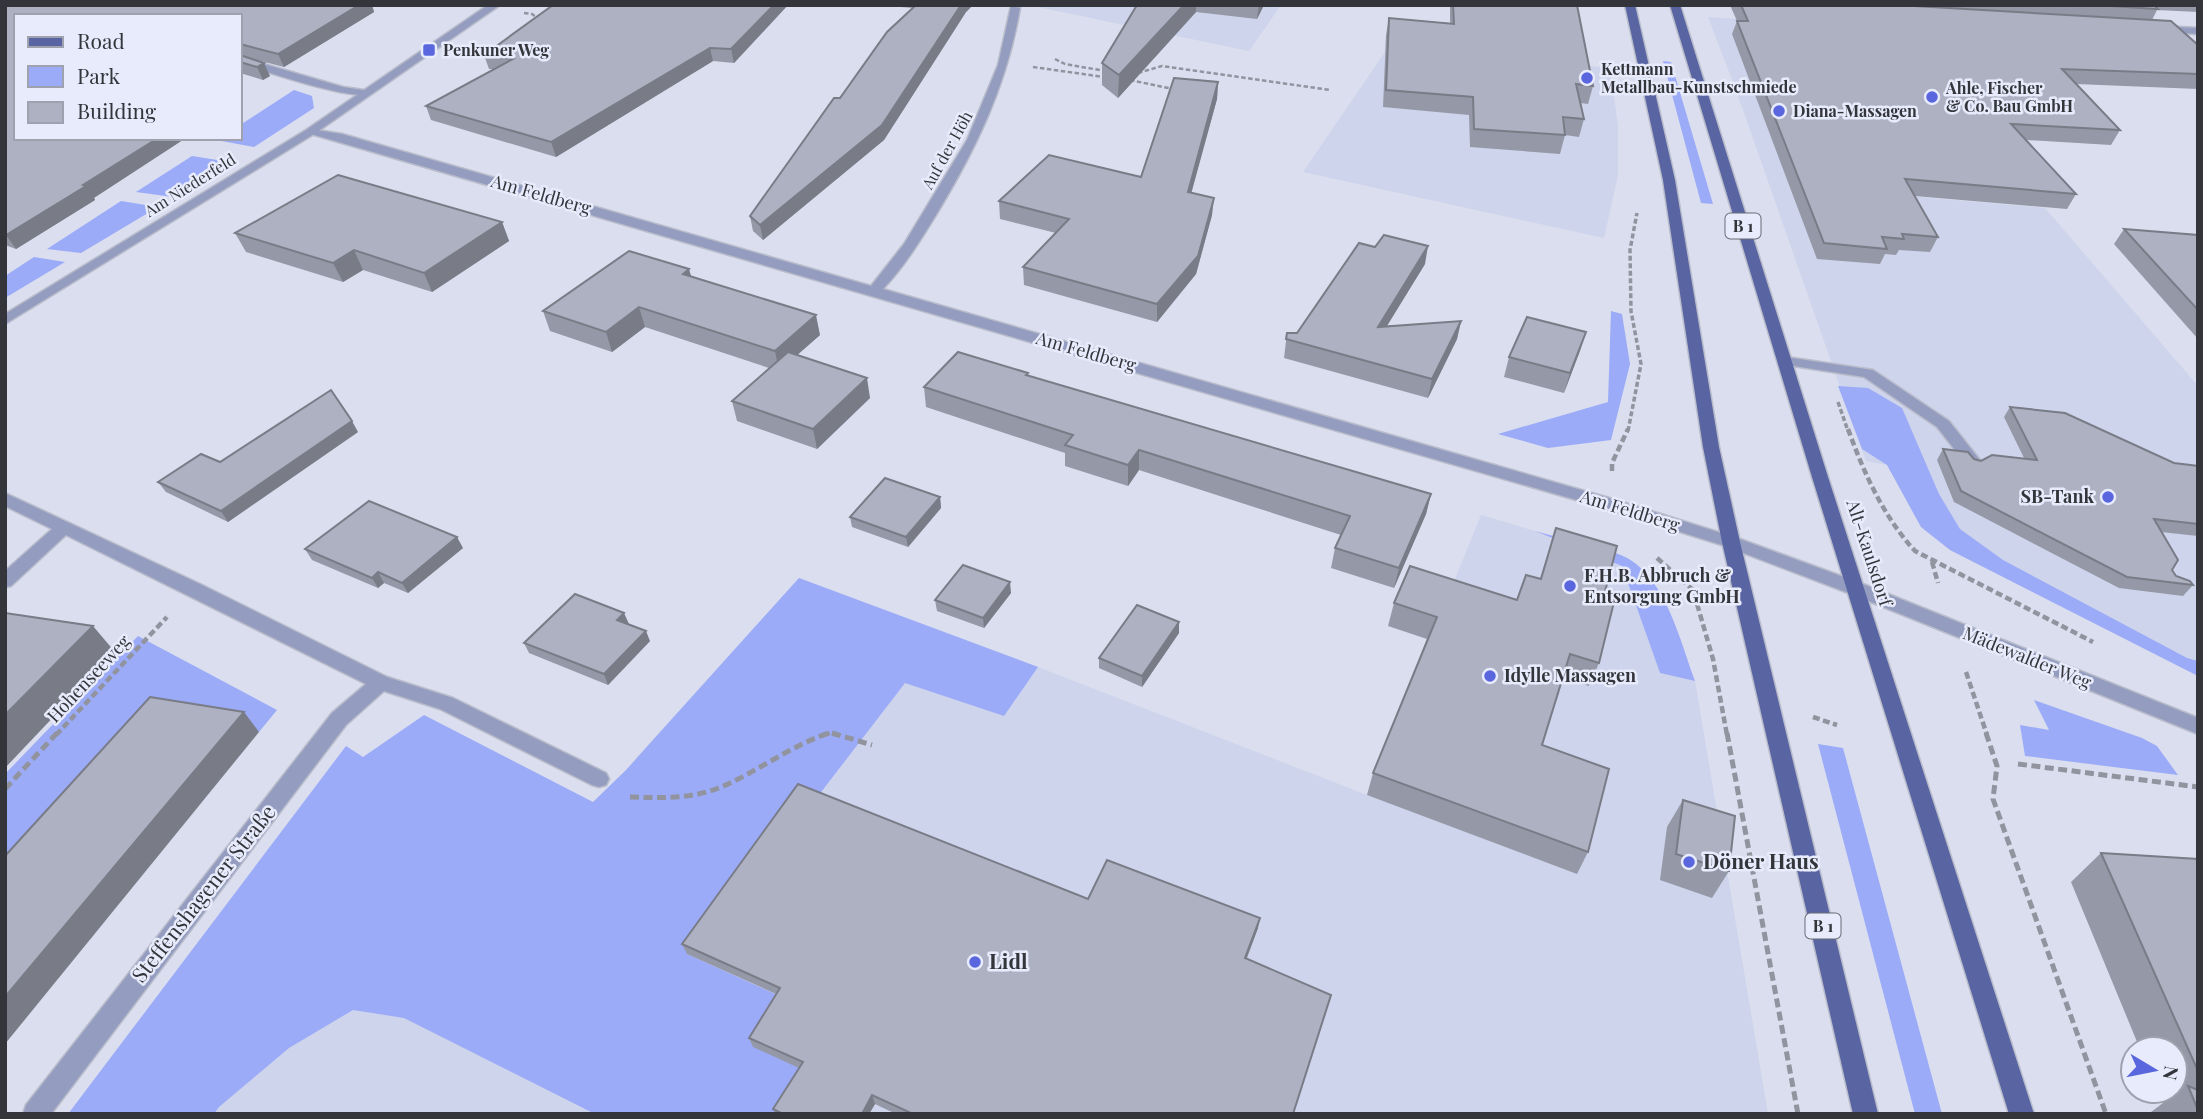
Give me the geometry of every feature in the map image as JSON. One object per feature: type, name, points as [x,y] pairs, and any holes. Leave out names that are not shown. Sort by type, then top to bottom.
[{"type":"main road","name":"B 1","points":[[1630,5],[1669,180],[1712,446],[1731,542],[1866,1114]]},
{"type":"main road","name":"Alt-Kaulsdorf","points":[[1675,5],[2022,1114]]},
{"type":"street","name":"Am Niederfeld","points":[[5,320],[310,132],[491,8]]},
{"type":"street","name":"Auf der Höh","points":[[873,291],[895,271],[973,145],[985,121],[1004,63],[1015,8]]},
{"type":"street","points":[[2144,28],[2198,31]]},
{"type":"street","points":[[242,61],[342,90],[366,93]]},
{"type":"street","name":"Am Feldberg","points":[[310,132],[338,136],[1610,504],[1731,542],[1857,589]]},
{"type":"street","points":[[1786,360],[1868,373],[1943,424],[1975,464]]},
{"type":"street","points":[[5,499],[194,589],[381,683],[446,704],[599,779]]},
{"type":"street","points":[[5,581],[65,527]]},
{"type":"street","name":"Mädewalder Weg","points":[[1857,589],[2198,726]]},
{"type":"street","name":"Steffenshagener Straße","points":[[35,1114],[339,719],[381,683]]},
{"type":"path","points":[[491,8],[532,14],[541,21]]},
{"type":"path","points":[[1055,59],[1065,64],[1115,72]]},
{"type":"path","points":[[1004,63],[1116,78]]},
{"type":"path","points":[[1137,74],[1163,66],[1330,90]]},
{"type":"path","points":[[1129,80],[1173,89]]},
{"type":"path","points":[[1610,504],[1612,463],[1631,424],[1642,364],[1631,311],[1630,250],[1639,203]]},
{"type":"path","points":[[1853,445],[1901,538],[1915,551],[2100,645]]},
{"type":"path","points":[[1652,555],[1664,561],[1693,590],[1713,659],[1798,1114]]},
{"type":"path","name":"Hohenseeweg","points":[[5,789],[194,589]]},
{"type":"path","points":[[1813,718],[1837,725]]},
{"type":"path","points":[[626,796],[670,799],[716,789],[802,742],[830,733],[873,745]]},
{"type":"path","points":[[1992,753],[1997,766],[1993,799],[2106,1114]]},
{"type":"path","points":[[2018,764],[2198,787]]},
{"type":"shaded area","points":[[1028,5],[1281,5],[1249,51]]},
{"type":"shaded area","points":[[1708,17],[1889,29],[1875,193],[2045,208],[2198,386],[2198,676],[1950,550],[1921,527],[1887,465],[1866,461]]},
{"type":"shaded area","points":[[1397,31],[1610,69],[1618,125],[1618,175],[1604,238],[1303,172],[1385,52],[1386,35],[1394,36]]},
{"type":"shaded area","points":[[1481,515],[1535,531],[1622,566],[1660,673],[1695,681],[1768,1114],[101,1114],[363,757],[652,904],[636,758],[799,578],[1038,667],[1367,795]]},
{"type":"green space","points":[[1663,61],[1671,62],[1713,204],[1701,203]]},
{"type":"green space","points":[[294,90],[312,96],[314,108],[254,147],[216,140],[242,140],[242,124]]},
{"type":"green space","points":[[192,156],[230,162],[173,197],[136,192]]},
{"type":"green space","points":[[121,201],[158,207],[81,253],[47,249]]},
{"type":"green space","points":[[34,257],[65,262],[5,298],[5,276]]},
{"type":"green space","points":[[1611,311],[1622,314],[1630,364],[1611,440],[1548,448],[1498,434],[1608,402]]},
{"type":"green space","points":[[1838,386],[1868,388],[1902,408],[1939,494],[1960,529],[2003,560],[2187,658],[2198,661],[2198,676],[1950,550],[1921,527],[1887,465],[1862,449]]},
{"type":"green space","points":[[1535,531],[1610,551],[1629,559],[1642,569],[1663,597],[1695,681],[1660,673],[1622,566]]},
{"type":"green space","points":[[799,578],[1038,667],[1004,716],[905,683],[815,800],[687,954],[784,998],[806,1071],[780,1114],[595,1114],[404,1018],[353,1010],[289,1048],[214,1114],[68,1114],[346,746],[363,757],[424,715],[593,802],[626,770]]},
{"type":"green space","points":[[138,636],[277,710],[259,732],[167,717],[5,899],[5,774]]},
{"type":"green space","points":[[2034,700],[2142,738],[2157,746],[2178,775],[2025,756],[2020,725],[2049,730]]},
{"type":"green space","points":[[1818,744],[1843,748],[1942,1114],[1915,1114]]},
{"type":"building","points":[[359,5],[278,54],[242,45],[242,14],[14,14],[14,140],[155,140],[5,235],[5,6]]},
{"type":"building","points":[[553,5],[774,5],[731,49],[710,48],[551,142],[426,106],[513,59],[484,55]]},
{"type":"building","points":[[916,5],[961,5],[882,125],[760,225],[750,216],[834,98],[840,98],[887,32]]},
{"type":"building","points":[[1137,5],[1184,5],[1119,75],[1102,63]]},
{"type":"building","points":[[1453,5],[1577,5],[1593,86],[1576,84],[1584,119],[1563,117],[1565,135],[1474,129],[1473,97],[1386,90],[1389,18],[1454,24]]},
{"type":"building","points":[[1741,5],[1897,5],[2171,21],[2198,45],[2198,74],[2062,69],[2120,130],[2011,124],[2076,194],[1905,179],[1938,237],[1902,234],[1904,239],[1882,237],[1887,249],[1824,243],[1737,21],[1748,21]]},
{"type":"building","points":[[2095,5],[2154,5],[2158,9]]},
{"type":"building","points":[[242,56],[264,63],[257,67],[242,63]]},
{"type":"building","points":[[1174,78],[1218,82],[1188,192],[1214,198],[1198,256],[1157,304],[1023,267],[1069,219],[999,201],[1049,155],[1141,177]]},
{"type":"building","points":[[338,175],[502,222],[424,273],[354,250],[333,263],[235,233]]},
{"type":"building","points":[[2124,229],[2198,235],[2198,310]]},
{"type":"building","points":[[1384,235],[1428,246],[1378,327],[1461,321],[1432,379],[1286,339],[1287,333],[1297,333],[1359,243],[1375,247]]},
{"type":"building","points":[[629,251],[689,269],[683,274],[816,315],[775,351],[639,307],[606,332],[543,311]]},
{"type":"building","points":[[1527,317],[1586,332],[1570,373],[1509,357]]},
{"type":"building","points":[[788,352],[867,378],[813,429],[732,401]]},
{"type":"building","points":[[958,352],[1028,373],[1026,375],[1431,494],[1399,568],[1335,548],[1350,516],[1139,450],[1128,465],[1065,445],[1073,435],[924,387]]},
{"type":"building","points":[[331,390],[352,421],[221,511],[158,482],[201,454],[220,462]]},
{"type":"building","points":[[2010,407],[2065,413],[2174,463],[2198,466],[2198,524],[2154,519],[2178,560],[2172,570],[2176,576],[2190,581],[2193,585],[2127,577],[1961,491],[1943,449],[1968,452],[1974,459],[1981,461],[1992,455],[2037,460]]},
{"type":"building","points":[[885,478],[940,497],[906,537],[850,517]]},
{"type":"building","points":[[369,501],[457,537],[402,583],[378,572],[372,578],[305,549]]},
{"type":"building","points":[[1556,528],[1617,546],[1603,599],[1614,602],[1599,663],[1570,654],[1542,745],[1609,769],[1588,852],[1373,773],[1437,617],[1394,603],[1410,566],[1517,600],[1526,575],[1541,579]]},
{"type":"building","points":[[963,565],[1010,582],[983,618],[935,600]]},
{"type":"building","points":[[575,594],[624,613],[617,620],[646,631],[604,674],[524,643]]},
{"type":"building","points":[[1137,605],[1179,622],[1142,676],[1099,658]]},
{"type":"building","points":[[5,613],[93,626],[5,715]]},
{"type":"building","points":[[150,697],[244,712],[5,997],[5,856]]},
{"type":"building","name":"Lidl","points":[[798,784],[1088,899],[1107,860],[1260,918],[1245,958],[1331,995],[1293,1114],[913,1114],[872,1095],[862,1114],[783,1114],[773,1109],[803,1062],[749,1038],[780,988],[682,944]]},
{"type":"building","points":[[1683,800],[1735,816],[1729,871],[1676,854]]},
{"type":"building","points":[[2101,853],[2198,859],[2198,1071],[2189,1051],[2189,1035],[2182,1035]]},
{"type":"building","points":[[2189,1086],[2198,1090],[2198,1110],[2189,1088]]},
{"type":"place","name":"Penkuner Weg","points":[[429,50]]},
{"type":"place","name":"Kettmann Metallbau-Kunstschmiede","points":[[1587,78]]},
{"type":"place","name":"Ahle, Fischer & Co. Bau GmbH","points":[[1932,97]]},
{"type":"place","name":"Diana-Massagen","points":[[1779,111]]},
{"type":"place","name":"SB-Tank","points":[[2108,497]]},
{"type":"place","name":"F.H.B. Abbruch & Entsorgung GmbH","points":[[1570,586]]},
{"type":"place","name":"Idylle Massagen","points":[[1490,676]]},
{"type":"place","name":"Döner Haus","points":[[1689,862]]},
{"type":"place","name":"Lidl","points":[[975,962]]}]
